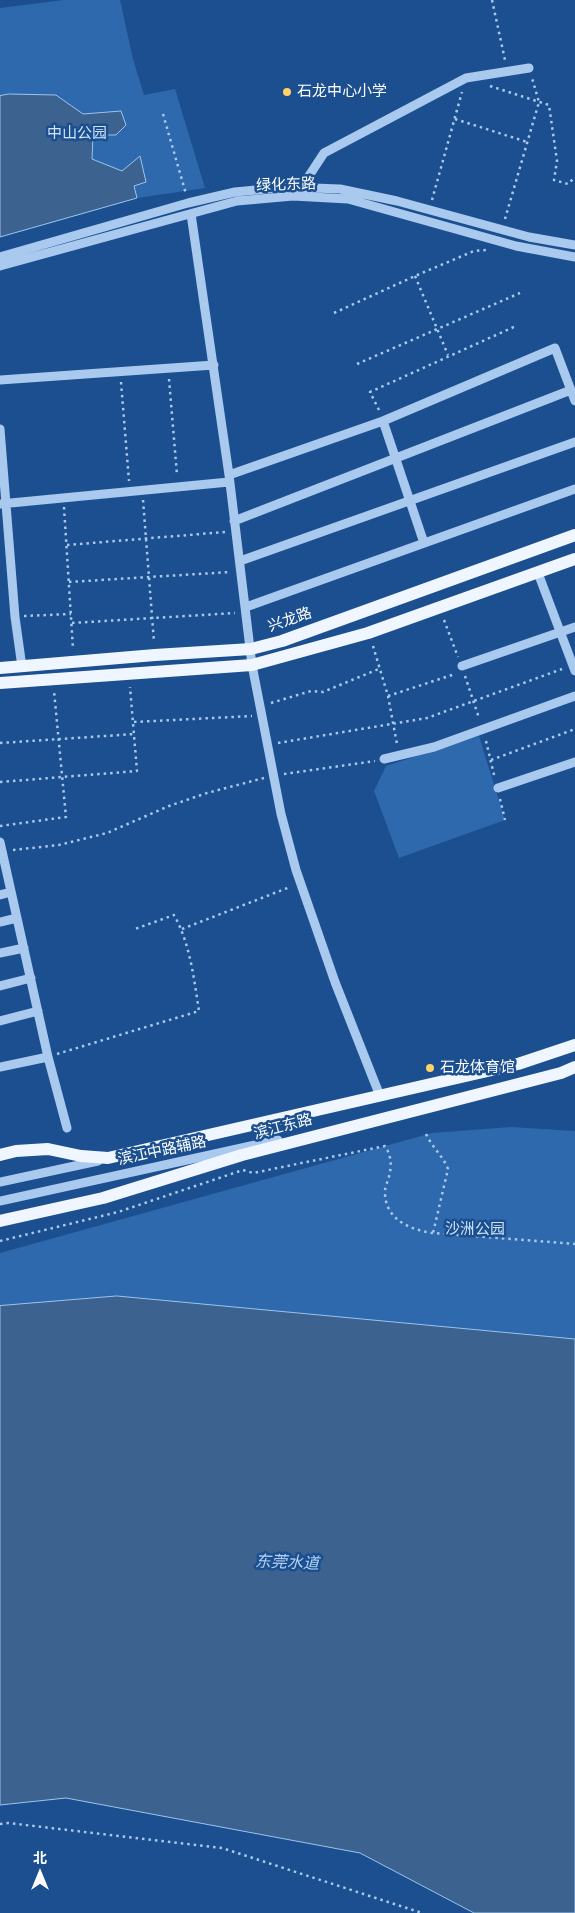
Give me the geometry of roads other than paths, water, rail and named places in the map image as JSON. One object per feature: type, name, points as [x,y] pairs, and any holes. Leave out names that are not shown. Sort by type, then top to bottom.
[{"type":"main road","name":"兴龙路","points":[[0,668],[155,655],[251,650],[575,535]]},
{"type":"main road","name":"兴龙路","points":[[0,683],[252,664],[368,632],[575,559]]},
{"type":"main road","name":"滨江东路","points":[[0,1155],[16,1151],[48,1149],[81,1156],[108,1158],[518,1064],[575,1045]]},
{"type":"main road","name":"滨江东路","points":[[0,1221],[103,1198],[331,1130],[561,1073],[575,1067]]},
{"type":"street","points":[[301,188],[324,153],[466,78],[529,68]]},
{"type":"street","name":"绿化东路","points":[[0,257],[188,203],[235,192],[287,187],[340,189],[397,201],[502,230],[575,245]]},
{"type":"street","name":"绿化东路","points":[[0,266],[237,201],[293,196],[348,200],[516,246],[575,257]]},
{"type":"street","points":[[191,214],[214,365],[252,664],[281,814],[301,883],[335,982],[380,1096]]},
{"type":"street","points":[[4,504],[178,488],[229,478],[383,421],[555,348],[575,401]]},
{"type":"street","points":[[0,380],[168,370],[214,365]]},
{"type":"street","points":[[235,526],[396,458],[571,390]]},
{"type":"street","points":[[383,421],[424,543]]},
{"type":"street","points":[[0,428],[4,504],[22,667]]},
{"type":"street","points":[[240,566],[410,501],[575,442]]},
{"type":"street","points":[[246,610],[575,489]]},
{"type":"street","points":[[538,573],[574,668]]},
{"type":"street","points":[[462,668],[575,627]]},
{"type":"street","points":[[384,759],[434,746],[575,696]]},
{"type":"street","points":[[498,788],[575,762]]},
{"type":"street","points":[[0,842],[2,862],[12,892],[48,1057],[67,1128]]},
{"type":"street","points":[[0,895],[12,892]]},
{"type":"street","points":[[0,922],[17,918]]},
{"type":"street","points":[[0,953],[24,948]]},
{"type":"street","points":[[0,986],[31,978]]},
{"type":"street","points":[[0,1021],[38,1012]]},
{"type":"street","points":[[0,1067],[48,1057]]},
{"type":"street","name":"滨江中路辅路","points":[[0,1201],[237,1148],[331,1130]]},
{"type":"street","name":"滨江中路辅路","points":[[0,1182],[108,1158]]},
{"type":"water","points":[[9,94],[56,95],[83,114],[121,111],[126,125],[116,135],[93,135],[92,159],[122,171],[140,156],[146,182],[134,186],[137,198],[0,237],[0,96]]},
{"type":"water","name":"东莞水道","points":[[117,1296],[575,1339],[575,1913],[474,1913],[360,1853],[66,1798],[0,1805],[0,1306]]},
{"type":"place","name":"石龙中心小学","points":[[287,92]]},
{"type":"place","name":"石龙体育馆","points":[[430,1068]]},
{"type":"park label","name":"中山公园","points":[[77,134]]},
{"type":"park label","name":"沙洲公园","points":[[475,1230]]}]
